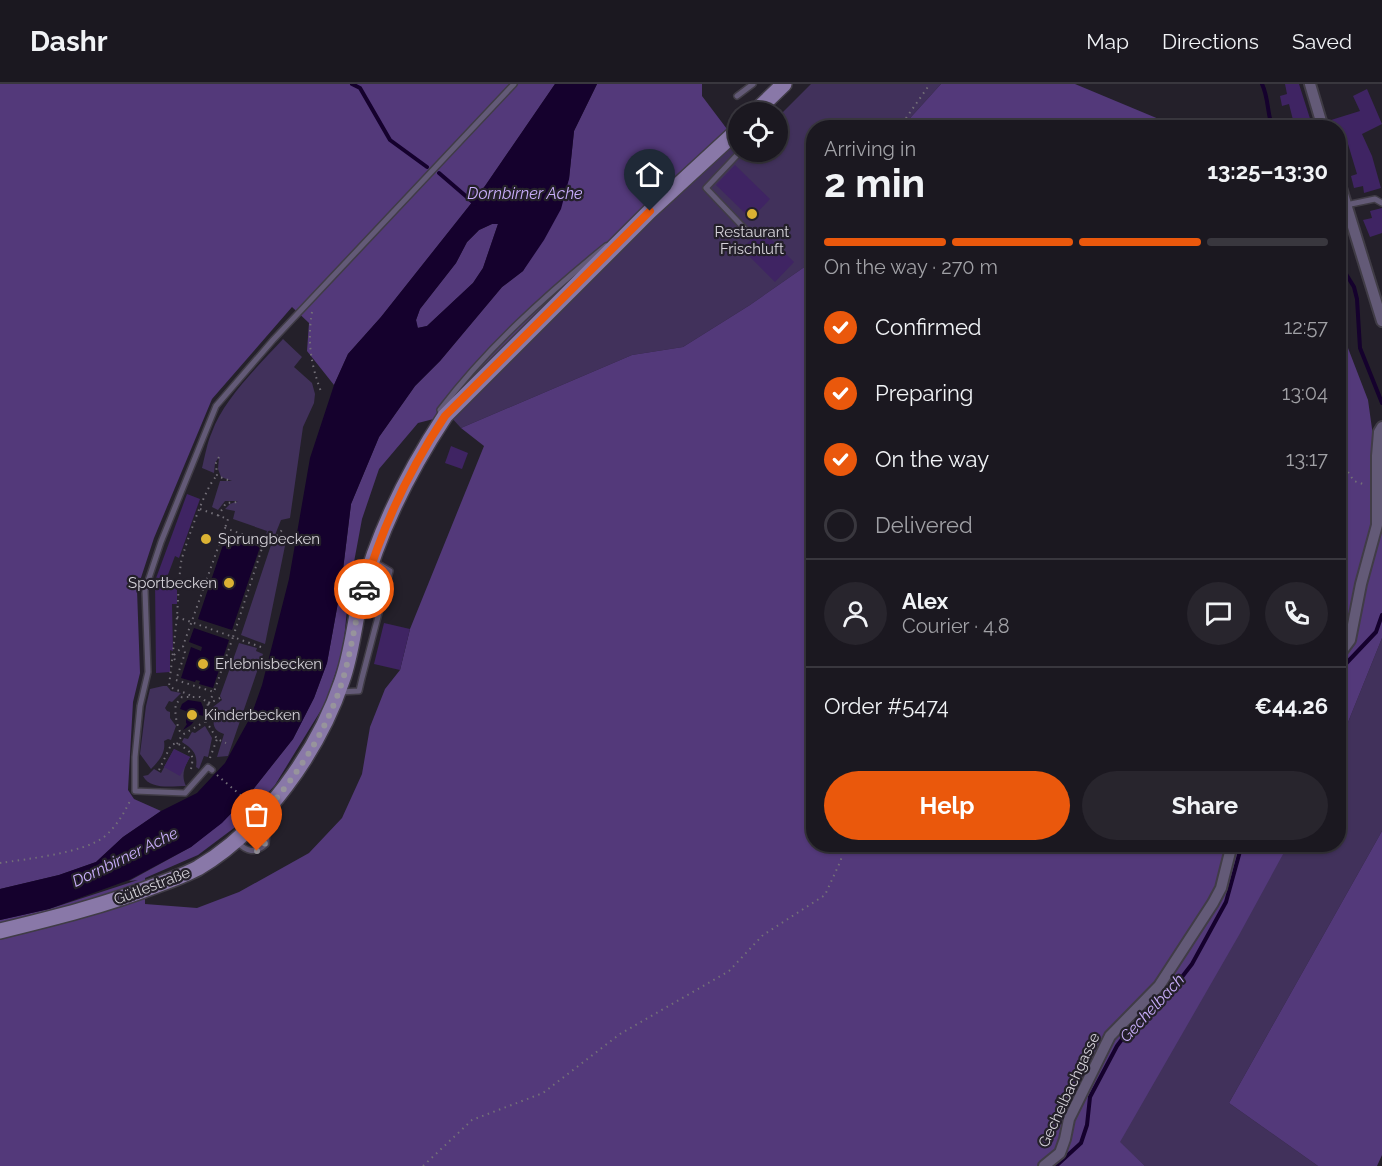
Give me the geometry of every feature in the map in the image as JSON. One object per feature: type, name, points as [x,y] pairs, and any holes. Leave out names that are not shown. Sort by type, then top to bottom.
[{"type":"street","points":[[765,102],[784,84]]},
{"type":"street","points":[[1310,84],[1321,120]]},
{"type":"street","name":"Gütlestraße","points":[[0,931],[132,895],[198,868],[235,840],[257,810],[281,793],[302,763],[338,692],[343,680],[361,598],[372,561],[403,486],[422,450],[445,416],[620,240],[728,139]]},
{"type":"street","points":[[1346,205],[1382,321]]},
{"type":"street","points":[[1346,645],[1350,640],[1361,584],[1377,525],[1377,456],[1381,430]]},
{"type":"street","name":"Gechelbachgasse","points":[[1044,1166],[1060,1153],[1069,1119],[1110,1036],[1159,986],[1213,903],[1221,888],[1230,852]]},
{"type":"lane","points":[[212,770],[208,767],[185,793],[135,791],[135,757],[140,706],[148,672],[145,590],[216,406],[273,340],[514,84]]},
{"type":"lane","points":[[738,96],[753,84]]},
{"type":"lane","points":[[730,162],[705,188],[745,229]]},
{"type":"lane","points":[[1346,205],[1375,199],[1382,203]]},
{"type":"lane","points":[[338,692],[359,691],[390,571],[372,561]]},
{"type":"lane","points":[[235,840],[244,849],[250,851],[257,851],[266,844],[267,831],[257,810]]},
{"type":"path","points":[[905,120],[930,84]]},
{"type":"path","points":[[314,297],[309,348],[312,368],[322,394]]},
{"type":"path","points":[[217,476],[216,463],[219,457]]},
{"type":"path","points":[[1346,469],[1354,481],[1378,489]]},
{"type":"path","points":[[217,476],[231,482]]},
{"type":"path","points":[[191,696],[169,686],[179,582],[182,559],[212,479],[217,476]]},
{"type":"path","points":[[219,516],[226,503],[238,502]]},
{"type":"path","points":[[173,656],[183,646],[193,622],[228,519],[200,509]]},
{"type":"path","points":[[225,528],[264,542],[275,538],[282,530]]},
{"type":"path","points":[[177,744],[182,735],[206,721],[209,711],[208,704],[264,542]]},
{"type":"path","points":[[149,580],[179,582]]},
{"type":"path","points":[[177,617],[261,647]]},
{"type":"path","points":[[173,688],[184,653],[183,646]]},
{"type":"path","points":[[173,656],[175,660]]},
{"type":"path","points":[[176,680],[214,692]]},
{"type":"path","points":[[182,735],[179,732],[175,709],[182,697],[200,697],[208,704]]},
{"type":"path","points":[[208,704],[222,698]]},
{"type":"path","points":[[206,721],[216,739],[226,743]]},
{"type":"path","points":[[211,758],[216,739]]},
{"type":"path","points":[[159,770],[171,745],[177,744],[191,752],[194,758],[191,769]]},
{"type":"path","points":[[212,770],[257,810]]},
{"type":"path","points":[[0,863],[79,848],[103,837],[121,819],[135,791]]},
{"type":"path","points":[[423,1166],[472,1120],[543,1093],[620,1034],[729,970],[764,935],[825,895],[841,860],[842,852]]},
{"type":"shaded area","points":[[0,84],[555,84],[485,186],[381,317],[348,354],[334,385],[307,351],[309,323],[292,307],[212,399],[154,538],[137,590],[140,673],[133,702],[128,790],[134,799],[161,811],[123,837],[96,862],[59,875],[0,889]]},
{"type":"shaded area","points":[[597,84],[702,84],[702,96],[728,130],[728,142],[449,415],[418,423],[379,469],[362,519],[349,589],[343,650],[326,702],[275,785],[242,822],[198,855],[145,878],[145,904],[197,908],[239,892],[309,853],[342,818],[362,774],[370,727],[385,689],[400,670],[410,629],[484,446],[461,428],[632,355],[683,347],[750,305],[806,266],[806,852],[1284,852],[1120,1142],[1145,1166],[0,1166],[0,920],[49,909],[138,880],[129,881],[191,847],[222,822],[247,797],[293,739],[314,698],[327,663],[341,586],[351,504],[379,437],[415,386],[440,361],[502,287],[523,271],[569,179],[574,131]]},
{"type":"shaded area","points":[[811,84],[941,84],[908,120],[806,120],[806,266],[750,305],[683,347],[632,355],[461,428],[449,415],[728,142],[728,162],[788,162],[788,107]]},
{"type":"shaded area","points":[[941,84],[1075,84],[1161,120],[908,120]]},
{"type":"shaded area","points":[[492,224],[498,224],[483,268],[473,283],[427,326],[417,328],[416,320],[420,309],[456,263],[467,242],[479,230]]},
{"type":"shaded area","points":[[283,339],[302,357],[294,367],[312,383],[315,394],[314,403],[303,427],[290,518],[281,520],[275,535],[271,537],[266,535],[267,531],[233,519],[235,511],[225,509],[238,501],[225,501],[218,510],[212,507],[220,481],[232,481],[221,477],[218,469],[219,457],[215,463],[214,473],[202,468],[210,436],[224,407]]},
{"type":"shaded area","points":[[1346,343],[1368,400],[1382,500],[1382,638],[1346,727]]},
{"type":"shaded area","points":[[287,536],[265,644],[241,635],[272,542],[279,537]]},
{"type":"shaded area","points":[[1382,638],[1382,831],[1229,1103],[1318,1166],[1145,1166],[1119,1142],[1283,852],[1346,852],[1346,727]]},
{"type":"shaded area","points":[[239,643],[257,648],[256,651],[263,654],[228,756],[217,757],[224,734],[214,726],[213,707],[222,700],[220,696]]},
{"type":"shaded area","points":[[163,686],[181,693],[172,702],[169,701],[165,708],[170,712],[170,718],[176,726],[171,740],[164,741],[163,753],[151,769],[140,754],[146,706],[150,689]]},
{"type":"shaded area","points":[[205,726],[212,738],[208,757],[204,756],[199,769],[196,767],[194,752],[182,742],[184,738],[188,739],[192,732],[195,733]]},
{"type":"shaded area","points":[[174,749],[190,757],[184,772],[186,786],[162,786],[146,780],[143,776],[148,775],[154,769],[161,773]]},
{"type":"shaded area","points":[[1382,831],[1382,1155],[1377,1166],[1318,1166],[1229,1103]]},
{"type":"water","name":"Dornbirner Ache","points":[[555,84],[597,84],[574,131],[569,179],[561,209],[544,240],[523,271],[502,287],[440,361],[415,386],[379,437],[351,504],[341,586],[327,663],[314,698],[293,739],[247,797],[222,823],[191,847],[129,880],[49,909],[0,920],[0,889],[59,875],[96,862],[123,837],[161,811],[197,793],[225,763],[251,716],[262,685],[289,579],[310,458],[334,385],[348,354],[381,317],[485,186]],"holes":[[[492,224],[498,224],[483,268],[473,283],[427,326],[418,328],[416,320],[420,309],[456,263],[467,242],[479,230]]]},
{"type":"water","name":"Sportbecken","points":[[226,536],[260,547],[232,630],[198,619]]},
{"type":"water","name":"Erlebnisbecken","points":[[194,628],[229,640],[213,688],[199,684],[200,681],[181,678],[191,647],[201,651],[202,647],[189,642]]},
{"type":"water","name":"Kinderbecken","points":[[188,700],[201,702],[205,712],[204,716],[199,715],[191,725],[183,730],[187,724],[186,711],[180,709],[182,704]]},
{"type":"building","points":[[1285,84],[1299,84],[1310,120],[1293,120],[1289,104],[1282,106],[1280,96],[1287,94]]},
{"type":"building","points":[[1367,89],[1382,124],[1362,134],[1372,156],[1381,188],[1364,193],[1363,186],[1354,188],[1351,176],[1357,174],[1346,139],[1346,120],[1331,120],[1360,111],[1353,96]]},
{"type":"building","points":[[735,165],[770,199],[751,219],[716,185]]},
{"type":"building","points":[[1382,208],[1382,233],[1370,237],[1363,220],[1372,218],[1370,211]]},
{"type":"building","points":[[761,229],[794,262],[775,282],[742,249]]},
{"type":"building","points":[[451,446],[468,453],[462,469],[445,463]]},
{"type":"building","points":[[187,494],[200,499],[179,558],[175,556],[163,588],[177,588],[177,604],[172,604],[173,651],[170,650],[170,672],[156,673],[155,581]]},
{"type":"building","points":[[384,623],[410,629],[400,670],[374,664]]},
{"type":"building","points":[[174,749],[190,757],[180,776],[164,767]]},
{"type":"waterway","points":[[352,84],[360,88],[390,140],[427,167]]},
{"type":"waterway","name":"Gechelbach","points":[[1262,84],[1271,120]]},
{"type":"waterway","points":[[439,173],[475,204]]},
{"type":"waterway","name":"Gechelbach","points":[[1346,274],[1354,287],[1357,299],[1360,348],[1382,403]]},
{"type":"waterway","name":"Gechelbach","points":[[1346,664],[1376,632],[1382,615]]},
{"type":"waterway","name":"Gechelbach","points":[[1056,1166],[1081,1143],[1087,1125],[1090,1097],[1117,1046],[1134,1023],[1175,986],[1192,964],[1226,902],[1240,852]]},
{"type":"way so far","points":[[257,851],[266,844],[268,838],[266,824],[261,816],[281,793],[314,743],[343,680],[364,589]]},
{"type":"place","name":"Restaurant Frischluft","points":[[752,214]]},
{"type":"place","name":"Sprungbecken","points":[[206,539]]},
{"type":"place","name":"Sportbecken","points":[[229,583]]},
{"type":"place","name":"Erlebnisbecken","points":[[203,664]]},
{"type":"place","name":"Kinderbecken","points":[[192,715]]},
{"type":"route","points":[[364,589],[374,555],[403,486],[422,450],[445,416],[650,211]]}]
